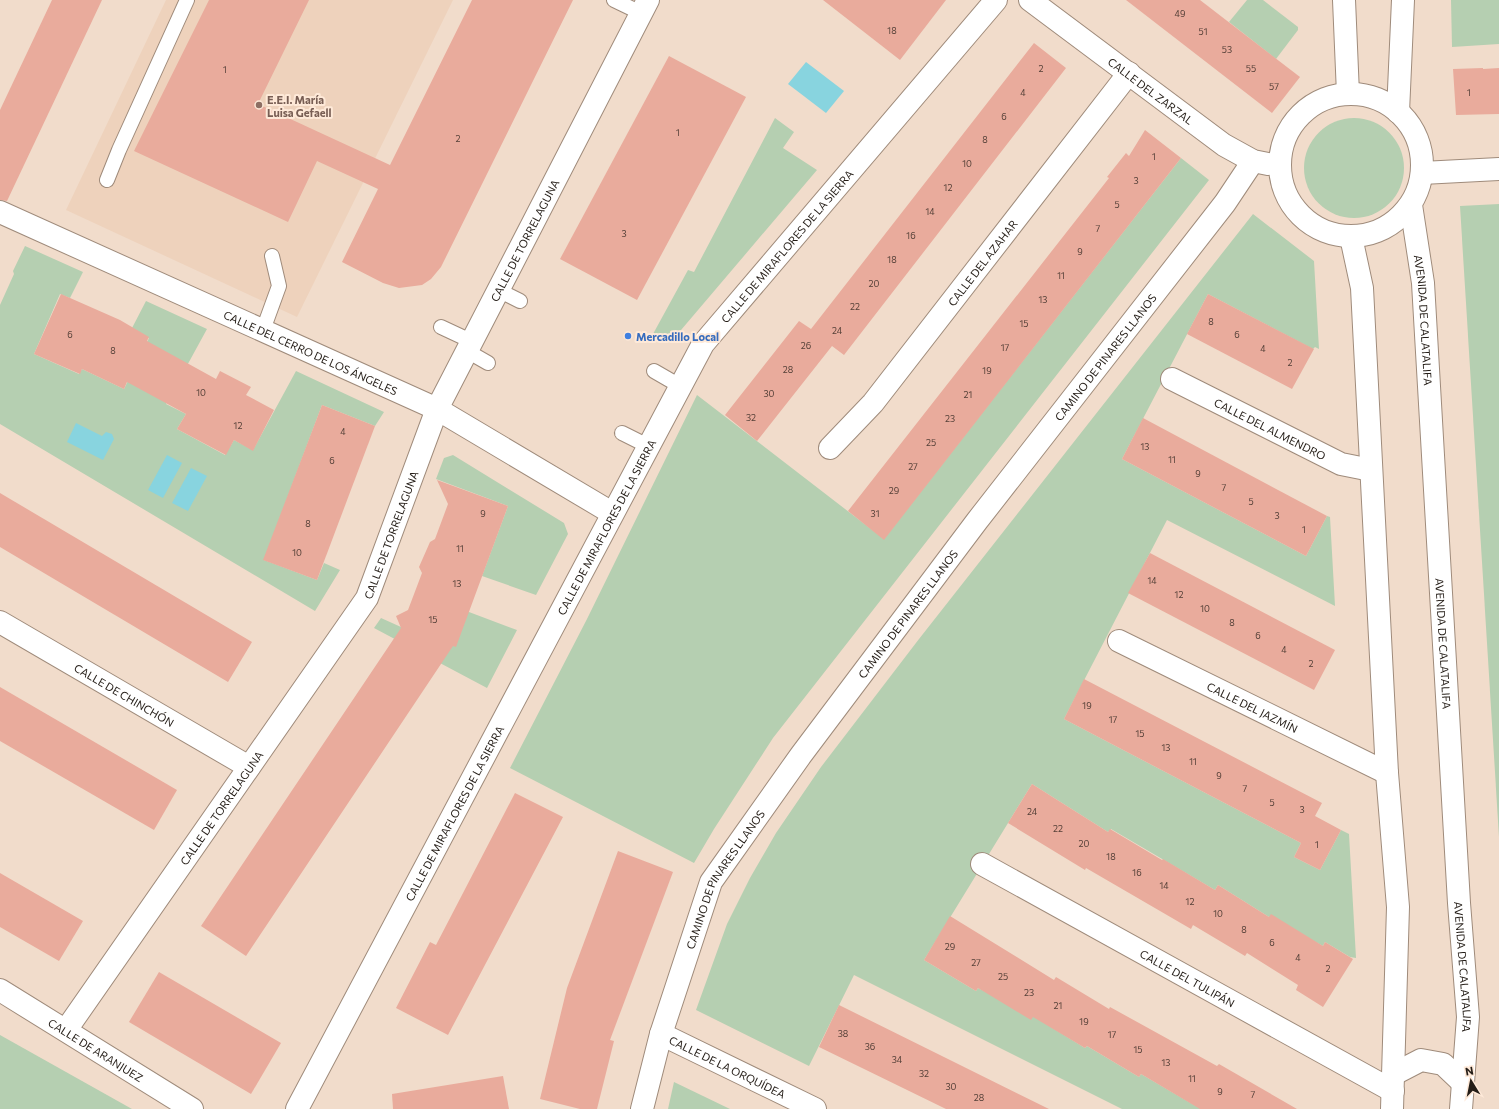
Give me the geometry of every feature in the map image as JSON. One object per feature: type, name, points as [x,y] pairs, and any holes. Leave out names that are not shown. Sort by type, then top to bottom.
[{"type":"street","name":"CALLE DE MIRAFLORES DE LA SIERRA","points":[[297,1109],[703,344],[996,0]]},
{"type":"street","name":"CALLE DEL ZARZAL","points":[[1030,0],[1224,145],[1253,160],[1278,167]]},
{"type":"street","points":[[1344,0],[1348,94]]},
{"type":"street","points":[[1398,112],[1403,0]]},
{"type":"street","name":"CALLE DE TORRELAGUNA","points":[[66,1030],[367,598],[437,409],[645,7]]},
{"type":"street","name":"CALLE DEL AZAHAR","points":[[830,448],[873,403],[1129,73]]},
{"type":"street","points":[[1348,94],[1372,97],[1383,101],[1398,112],[1412,129],[1421,150],[1422,173],[1420,184],[1411,205],[1394,222],[1374,233],[1351,237],[1329,234],[1309,224],[1303,219],[1293,208],[1282,189],[1278,167],[1281,145],[1291,125],[1296,119],[1307,109],[1326,98],[1348,94]]},
{"type":"street","name":"CAMINO DE PINARES LLANOS","points":[[642,1109],[661,1034],[711,882],[801,755],[977,521],[1225,203],[1253,160]]},
{"type":"street","points":[[1422,173],[1499,168]]},
{"type":"street","name":"AVENIDA DE CALATALIFA","points":[[1411,205],[1423,283],[1459,903],[1468,1018],[1461,1109]]},
{"type":"street","name":"CALLE DEL CERRO DE LOS ÁNGELES","points":[[0,212],[437,409],[612,513]]},
{"type":"street","points":[[1351,237],[1362,288],[1387,773],[1398,907],[1393,1091]]},
{"type":"street","name":"CALLE DEL ALMENDRO","points":[[1172,379],[1341,464],[1371,470]]},
{"type":"street","name":"CALLE DE CHINCHÓN","points":[[0,622],[250,767]]},
{"type":"street","name":"CALLE DEL JAZMÍN","points":[[1119,641],[1387,773]]},
{"type":"street","name":"CALLE DEL TULIPÁN","points":[[982,864],[1393,1091]]},
{"type":"street","name":"CALLE DE ARANJUEZ","points":[[0,990],[192,1109]]},
{"type":"street","name":"CALLE DE LA ORQUÍDEA","points":[[661,1034],[815,1109]]},
{"type":"street","points":[[1393,1091],[1421,1060],[1443,1064],[1463,1083]]},
{"type":"lane","points":[[107,180],[119,150],[187,0]]},
{"type":"lane","points":[[614,0],[645,7]]},
{"type":"lane","points":[[263,330],[279,286],[272,256]]},
{"type":"lane","points":[[498,290],[520,301]]},
{"type":"lane","points":[[441,327],[469,346],[488,363]]},
{"type":"lane","points":[[654,371],[680,386]]},
{"type":"lane","points":[[622,433],[648,446]]},
{"type":"shaded area","name":"E.E.I. María Luisa Gefaell","points":[[166,0],[453,0],[297,317],[66,210]]},
{"type":"green space","points":[[1247,0],[1263,0],[1298,27],[1298,30],[1276,59],[1229,22]]},
{"type":"green space","points":[[1451,0],[1499,0],[1499,44],[1452,47]]},
{"type":"green space","points":[[775,118],[794,132],[783,148],[817,170],[670,343],[653,334],[688,270],[694,272]]},
{"type":"green space","points":[[1354,118],[1364,119],[1382,126],[1396,140],[1403,158],[1403,178],[1396,196],[1382,210],[1364,217],[1354,218],[1344,217],[1326,210],[1312,196],[1305,178],[1304,168],[1305,158],[1312,140],[1326,126],[1344,119]]},
{"type":"green space","points":[[1181,158],[1209,180],[773,738],[714,829],[694,863],[510,768],[587,619],[697,395],[884,539]]},
{"type":"green space","points":[[1499,204],[1499,837],[1460,206]]},
{"type":"green space","points":[[1253,214],[1314,261],[1319,349],[1315,347],[1313,349],[1208,294],[1122,459],[1306,556],[1327,516],[1330,517],[1335,606],[1167,520],[1064,719],[1301,843],[1294,857],[1320,870],[1341,830],[1349,834],[1356,958],[1350,957],[1325,942],[1323,946],[1269,917],[1218,885],[1215,890],[1111,829],[1108,832],[1032,784],[924,960],[976,991],[978,988],[1033,1016],[1085,1048],[1087,1046],[1139,1077],[1141,1074],[1194,1105],[1205,1109],[1122,1109],[854,975],[809,1066],[696,1010],[727,924],[750,878],[776,833],[821,767],[919,639]]},
{"type":"green space","points":[[25,246],[83,272],[70,298],[60,294],[34,354],[79,374],[82,369],[124,389],[149,338],[131,330],[146,301],[207,329],[166,404],[186,414],[177,429],[225,455],[234,440],[253,450],[296,371],[384,412],[375,426],[322,405],[264,560],[317,580],[324,563],[340,570],[315,611],[0,424],[0,305],[14,274],[13,271]]},
{"type":"green space","points":[[453,455],[564,523],[568,534],[536,595],[482,576],[508,506],[436,479],[444,458]]},
{"type":"green space","points":[[469,612],[517,630],[487,688],[374,628],[381,618],[401,627]]},
{"type":"green space","points":[[0,1035],[132,1109],[0,1109]]},
{"type":"green space","points":[[674,1082],[730,1109],[668,1109]]},
{"type":"water","points":[[806,62],[844,91],[826,113],[788,84]]},
{"type":"water","points":[[76,423],[102,436],[106,432],[112,434],[114,439],[103,460],[67,442]]},
{"type":"water","points":[[167,455],[182,463],[163,498],[148,490]]},
{"type":"water","points":[[191,468],[207,476],[188,511],[172,503]]},
{"type":"building","points":[[52,0],[102,0],[7,201],[0,200],[0,110]]},
{"type":"building","points":[[209,0],[309,0],[258,104],[390,165],[472,0],[573,0],[441,267],[431,279],[422,285],[399,288],[383,283],[342,262],[378,189],[317,161],[288,222],[134,151]]},
{"type":"building","points":[[823,0],[946,0],[900,60]]},
{"type":"building","points":[[1126,0],[1200,0],[1300,77],[1272,113]]},
{"type":"building","points":[[1034,43],[1066,68],[844,355],[832,346],[757,441],[725,415],[799,321],[811,329]]},
{"type":"building","points":[[669,56],[746,97],[637,300],[560,259]]},
{"type":"building","points":[[1499,68],[1499,114],[1456,115],[1453,69]]},
{"type":"building","points":[[1145,130],[1181,158],[884,540],[848,511],[1109,178],[1107,177],[1126,153],[1129,156]]},
{"type":"building","points":[[61,294],[120,320],[149,337],[147,341],[216,379],[220,371],[251,387],[246,395],[274,410],[253,451],[234,440],[226,455],[177,429],[186,414],[127,382],[124,389],[82,369],[80,374],[34,354]]},
{"type":"building","points":[[1208,294],[1314,349],[1292,389],[1187,334]]},
{"type":"building","points":[[322,405],[375,426],[317,580],[263,560]]},
{"type":"building","points":[[1143,418],[1327,516],[1306,556],[1122,459]]},
{"type":"building","points":[[437,480],[508,506],[456,647],[453,646],[246,956],[201,926],[401,628],[396,616],[408,610],[422,573],[419,567],[430,542],[435,539],[448,504]]},
{"type":"building","points":[[0,493],[252,642],[228,682],[0,547]]},
{"type":"building","points":[[1150,553],[1335,650],[1314,690],[1128,593]]},
{"type":"building","points":[[1084,679],[1322,803],[1315,816],[1341,830],[1320,870],[1294,857],[1301,843],[1064,719]]},
{"type":"building","points":[[0,687],[177,790],[154,830],[0,741]]},
{"type":"building","points":[[1032,784],[1108,832],[1110,829],[1215,890],[1218,885],[1269,917],[1271,914],[1323,946],[1325,942],[1353,959],[1323,1007],[1296,990],[1298,985],[1247,953],[1245,956],[1193,925],[1191,929],[1086,868],[1085,870],[1008,823]]},
{"type":"building","points":[[515,793],[563,817],[448,1035],[396,1008],[430,942],[436,945]]},
{"type":"building","points":[[618,851],[673,872],[610,1040],[614,1041],[597,1109],[580,1109],[540,1099],[567,988]]},
{"type":"building","points":[[0,873],[83,921],[59,961],[0,927]]},
{"type":"building","points":[[950,916],[1054,980],[1056,977],[1109,1009],[1110,1007],[1217,1066],[1219,1064],[1297,1109],[1200,1109],[1141,1074],[1139,1077],[1087,1046],[1085,1048],[1033,1017],[1031,1020],[978,988],[976,991],[924,960]]},
{"type":"building","points":[[159,972],[281,1043],[251,1094],[129,1022]]},
{"type":"building","points":[[839,1005],[1049,1109],[946,1109],[819,1047]]},
{"type":"building","points":[[503,1076],[509,1109],[393,1109],[392,1094]]},
{"type":"place","name":"E.E.I. María Luisa Gefaell","points":[[259,105]]},
{"type":"place","name":"Mercadillo Local","points":[[628,336]]}]
